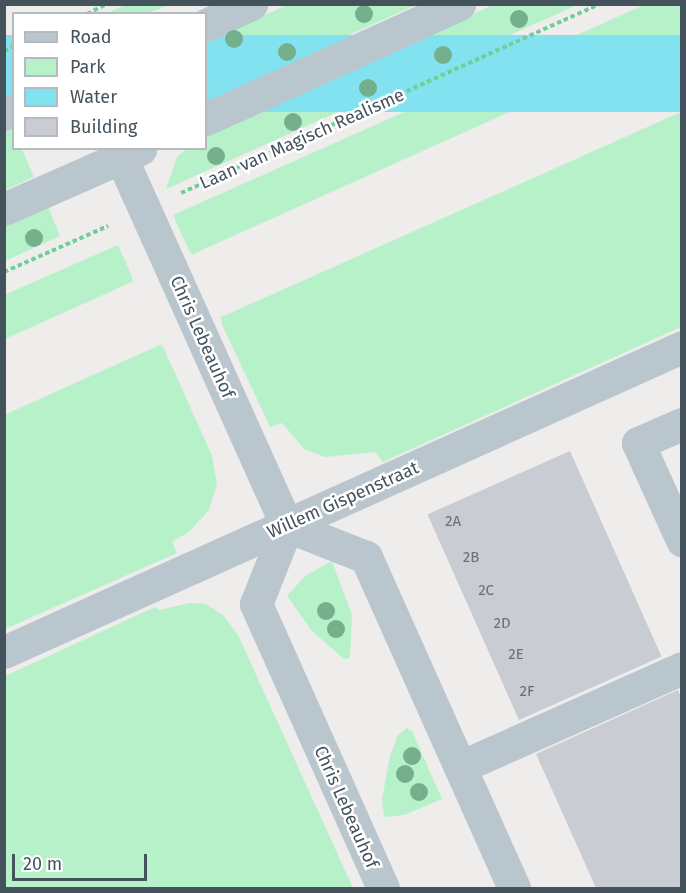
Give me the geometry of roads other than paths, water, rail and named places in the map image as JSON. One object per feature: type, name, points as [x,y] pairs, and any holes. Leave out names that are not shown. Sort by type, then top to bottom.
[{"type":"street","points":[[207,25],[251,4]]},
{"type":"street","points":[[207,119],[459,4]]},
{"type":"street","points":[[4,209],[126,152]]},
{"type":"street","name":"Chris Lebeauhof","points":[[126,152],[150,223],[287,526],[256,604],[383,888]]},
{"type":"street","name":"Willem Gispenstraat","points":[[4,652],[681,347]]},
{"type":"street","points":[[681,424],[638,443],[681,540]]},
{"type":"street","points":[[287,526],[366,557],[514,888]]},
{"type":"street","points":[[460,767],[681,668]]},
{"type":"water","points":[[4,35],[12,35],[12,112],[4,112]]},
{"type":"water","points":[[207,35],[681,35],[681,112],[207,112]]}]
